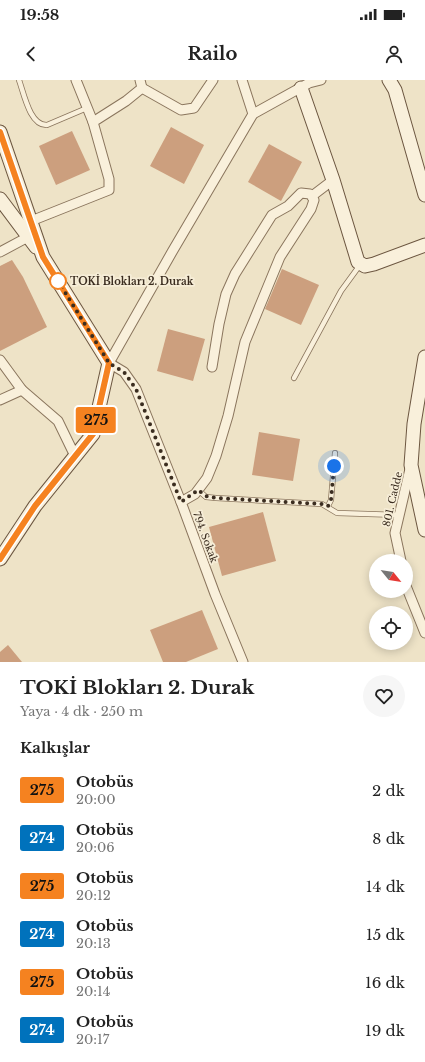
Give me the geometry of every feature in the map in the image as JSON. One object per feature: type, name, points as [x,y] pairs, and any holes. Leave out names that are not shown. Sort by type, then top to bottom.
[{"type":"street","points":[[31,221],[109,190],[109,180],[93,122],[76,80]]},
{"type":"street","points":[[93,122],[126,101],[141,84],[181,110],[194,108],[213,80]]},
{"type":"street","points":[[242,80],[253,114]]},
{"type":"street","points":[[0,560],[35,506],[93,434],[109,363],[175,245],[253,114],[301,88],[320,80]]},
{"type":"street","points":[[389,80],[395,90],[425,195]]},
{"type":"street","points":[[301,88],[333,180],[358,262],[365,266],[374,264],[425,245]]},
{"type":"street","points":[[0,132],[43,257]]},
{"type":"street","points":[[312,196],[333,180]]},
{"type":"street","points":[[181,502],[198,490],[207,478],[216,456],[228,416],[245,342],[280,257],[311,209],[314,200],[308,193],[302,193],[288,206],[272,215],[235,274],[226,294],[219,324],[212,367]]},
{"type":"street","points":[[0,199],[43,257],[109,363]]},
{"type":"street","points":[[0,252],[28,237]]},
{"type":"street","points":[[425,357],[414,424],[411,465],[425,530]]},
{"type":"street","points":[[0,360],[22,390],[58,421],[75,456]]},
{"type":"street","name":"794. Sokak","points":[[109,363],[124,372],[136,389],[181,502],[214,594],[243,662]]},
{"type":"street","points":[[0,400],[22,390]]},
{"type":"street","name":"801. Cadde","points":[[400,554],[395,533],[411,465]]},
{"type":"street","points":[[411,598],[425,633]]},
{"type":"lane","points":[[19,80],[34,120],[40,124],[47,125],[87,108]]},
{"type":"lane","points":[[294,378],[341,291],[360,264]]},
{"type":"lane","points":[[328,506],[331,500],[335,453]]},
{"type":"lane","points":[[198,490],[206,496],[216,498],[322,504],[328,506],[337,513],[399,515]]},
{"type":"building","points":[[171,127],[204,145],[184,184],[150,166]]},
{"type":"building","points":[[72,131],[90,170],[56,185],[39,146]]},
{"type":"building","points":[[269,144],[302,162],[281,201],[248,182]]},
{"type":"building","points":[[12,260],[23,277],[47,327],[0,351],[0,266]]},
{"type":"building","points":[[282,269],[319,285],[301,325],[265,309]]},
{"type":"building","points":[[168,329],[205,339],[193,381],[157,371]]},
{"type":"building","points":[[259,432],[300,439],[293,481],[252,475]]},
{"type":"building","points":[[263,512],[276,561],[222,576],[209,527]]},
{"type":"building","points":[[202,610],[218,649],[186,662],[163,662],[150,630]]},
{"type":"building","points":[[8,645],[22,662],[0,662],[0,652]]},
{"type":"bus line","name":"275","points":[[0,132],[43,257],[109,363],[93,434],[35,506],[0,559]]},
{"type":"place","name":"TOKİ Blokları 2. Durak","points":[[58,281]]},
{"type":"route","points":[[58,281],[109,363],[124,372],[136,389],[181,502],[195,494],[198,490],[206,496],[216,498],[322,504],[328,506],[331,500],[334,466]]}]
